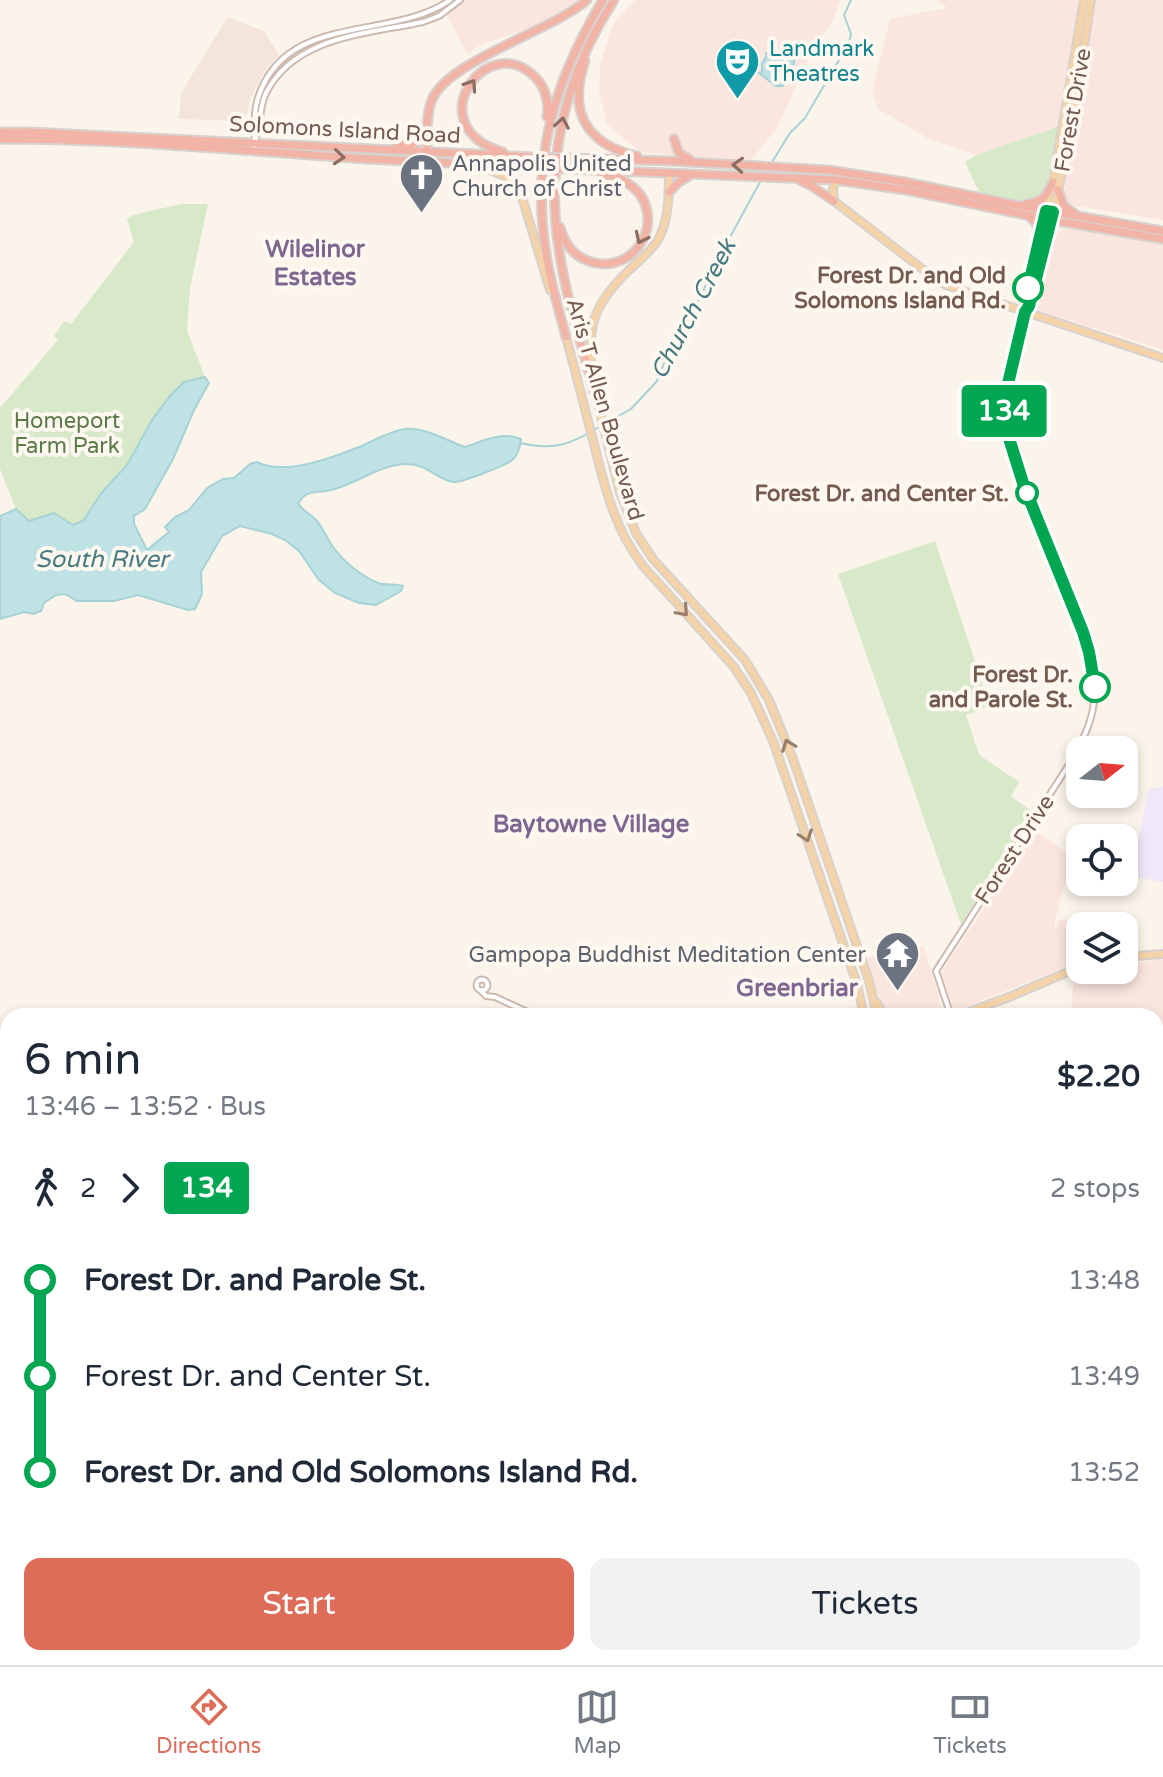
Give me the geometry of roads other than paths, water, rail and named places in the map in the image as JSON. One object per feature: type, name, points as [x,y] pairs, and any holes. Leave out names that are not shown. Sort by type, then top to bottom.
[{"type":"highway","points":[[427,161],[429,108],[433,96],[446,79],[570,13],[587,0]]},
{"type":"highway","name":"Aris T Allen Boulevard","points":[[566,337],[544,243],[544,150],[562,81],[578,43],[603,0]]},
{"type":"highway","name":"Aris T Allen Boulevard","points":[[595,394],[562,270],[556,231],[557,151],[565,106],[583,54],[614,0]]},
{"type":"highway","points":[[603,19],[581,75],[579,96],[582,113],[594,135],[609,147],[655,160]]},
{"type":"highway","points":[[517,156],[479,142],[469,131],[463,117],[462,101],[467,86],[485,69],[498,65],[528,70],[542,85],[548,104],[544,150]]},
{"type":"highway","points":[[391,150],[400,145],[416,144],[427,128]]},
{"type":"highway","name":"Solomons Island Road","points":[[0,136],[29,132],[254,146],[354,158],[588,170],[795,179],[836,176],[1029,215],[1077,216],[1163,231]]},
{"type":"highway","name":"Solomons Island Road","points":[[0,136],[703,163],[905,182],[1163,239]]},
{"type":"highway","points":[[674,139],[681,156],[703,163]]},
{"type":"highway","points":[[669,173],[671,161]]},
{"type":"highway","points":[[555,193],[561,233],[575,254],[603,264],[627,258],[645,236],[648,218],[644,202],[640,194],[621,179],[588,170]]},
{"type":"highway","points":[[669,192],[693,174]]},
{"type":"highway","points":[[785,178],[807,174],[836,176]]},
{"type":"highway","points":[[795,179],[834,201]]},
{"type":"highway","points":[[1015,205],[1042,200],[1056,186],[1064,206],[1077,216]]},
{"type":"highway","points":[[1029,215],[1036,223],[1040,236]]},
{"type":"main road","name":"Forest Drive","points":[[1056,186],[1084,0]]},
{"type":"main road","name":"Forest Drive","points":[[1025,312],[1029,306],[1078,86],[1091,0]]},
{"type":"main road","points":[[463,163],[498,173],[513,183],[521,194],[566,337]]},
{"type":"main road","points":[[595,394],[590,340],[593,320],[609,292],[657,241],[665,223],[669,173]]},
{"type":"main road","points":[[836,176],[834,201],[946,285],[1163,358]]},
{"type":"main road","name":"Forest Drive","points":[[1025,312],[1024,302],[1040,236],[1049,215]]},
{"type":"main road","name":"Aris T Allen Boulevard","points":[[566,337],[596,453],[621,532],[643,566],[734,667],[758,706],[830,905],[862,1008]]},
{"type":"main road","name":"Aris T Allen Boulevard","points":[[595,394],[624,507],[643,545],[745,660],[769,700],[793,759],[875,1008]]},
{"type":"main road","points":[[1138,956],[1163,954]]},
{"type":"main road","points":[[979,1008],[1066,973]]},
{"type":"main road","points":[[873,996],[880,1008]]},
{"type":"street","points":[[254,146],[258,96],[275,68],[290,53],[317,39],[420,15],[450,0]]},
{"type":"street","points":[[254,146],[265,95],[275,79],[297,56],[321,45],[423,22],[439,16],[460,0]]},
{"type":"street","name":"Forest Drive","points":[[948,1008],[936,971],[1070,763],[1084,738],[1094,704],[1095,687],[1086,642],[1024,486],[1007,432],[1004,413],[1007,388],[1025,312]]},
{"type":"street","points":[[484,990],[486,996],[519,1008]]},
{"type":"water","points":[[797,51],[791,74],[783,86],[776,86],[759,73],[762,72],[766,53]]},
{"type":"water","name":"South River","points":[[205,377],[209,383],[173,459],[145,509],[134,516],[134,524],[147,550],[169,532],[165,527],[189,510],[207,488],[223,479],[234,478],[257,462],[281,467],[308,464],[405,429],[428,432],[465,447],[507,436],[521,439],[520,446],[511,461],[458,482],[407,464],[303,497],[298,503],[300,506],[316,520],[333,547],[348,563],[378,583],[403,586],[401,591],[376,605],[359,603],[335,593],[319,580],[299,551],[285,540],[240,526],[222,536],[201,572],[202,594],[195,609],[188,610],[138,595],[114,601],[77,601],[65,594],[56,595],[34,614],[24,612],[0,619],[0,516],[16,509],[29,521],[54,513],[73,525],[83,521],[102,492],[127,465],[152,420],[170,396],[184,382]]},
{"type":"waterway","name":"Church Creek","points":[[772,162],[790,133],[805,118],[849,43],[851,34],[844,15],[851,0]]},
{"type":"waterway","name":"Church Creek","points":[[606,423],[631,409],[657,381],[670,349],[692,315],[760,182]]},
{"type":"waterway","name":"Church Creek","points":[[520,443],[554,446],[601,426]]},
{"type":"place","name":"Landmark Theatres","points":[[738,100]]},
{"type":"place","name":"Annapolis United Church of Christ","points":[[421,215]]},
{"type":"place","name":"Forest Dr. and Old Solomons Island Rd.","points":[[1028,288]]},
{"type":"place","name":"Forest Dr. and Center St.","points":[[1027,493]]},
{"type":"place","name":"Forest Dr. and Parole St.","points":[[1095,687]]},
{"type":"place","name":"Gampopa Buddhist Meditation Center","points":[[897,993]]},
{"type":"district","name":"Wilelinor Estates","points":[[315,263]]},
{"type":"district","name":"Baytowne Village","points":[[591,824]]},
{"type":"district","name":"Greenbriar","points":[[797,988]]},
{"type":"park label","name":"Homeport Farm Park","points":[[67,432]]}]
